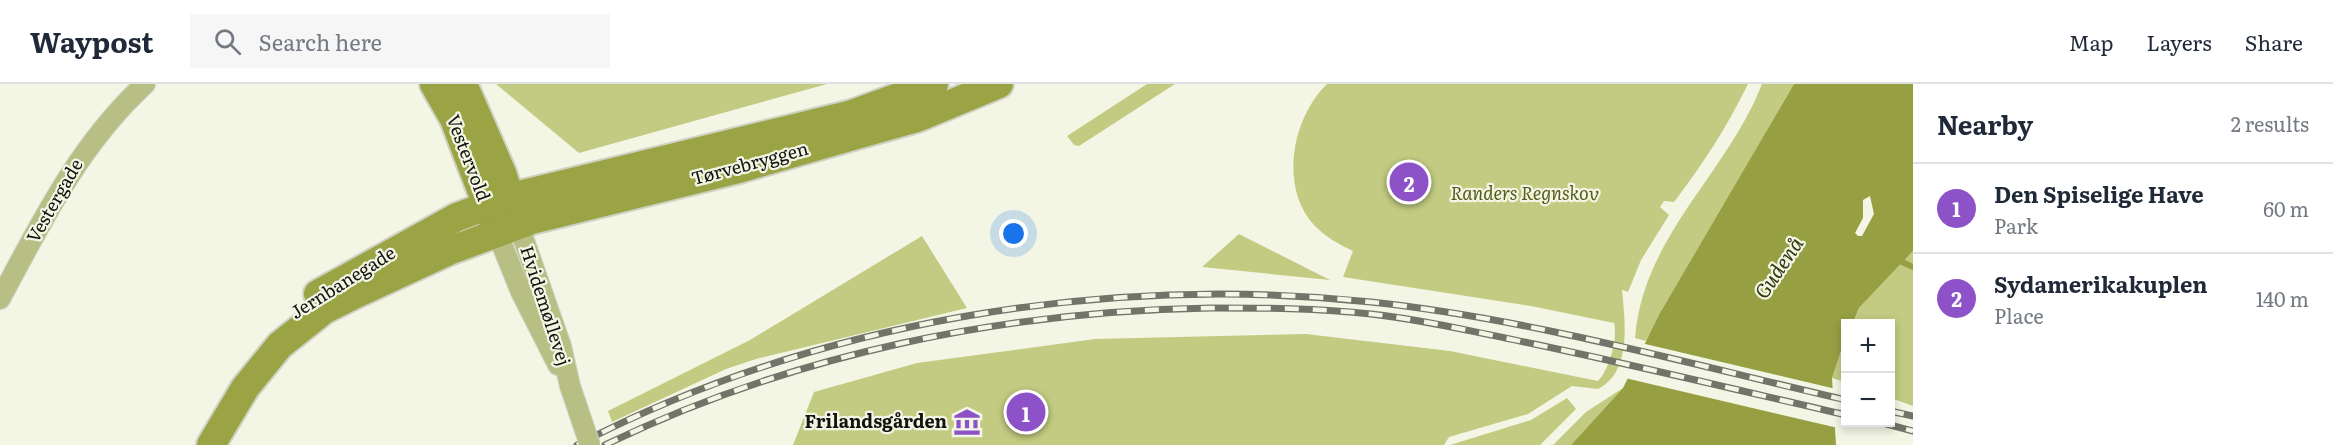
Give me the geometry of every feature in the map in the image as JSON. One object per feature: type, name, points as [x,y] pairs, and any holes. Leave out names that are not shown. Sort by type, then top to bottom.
[{"type":"main road","name":"Vestervold","points":[[434,84],[499,201]]},
{"type":"main road","name":"Vestervold","points":[[463,84],[508,230]]},
{"type":"main road","name":"Tørvebryggen","points":[[499,201],[852,114],[934,84]]},
{"type":"main road","name":"Tørvebryggen","points":[[508,230],[556,213],[735,170],[917,118],[999,84]]},
{"type":"main road","name":"Jernbanegade","points":[[191,445],[231,378],[249,355],[292,313],[351,273],[457,217],[499,201]]},
{"type":"main road","name":"Jernbanegade","points":[[211,445],[261,365],[302,325],[357,293],[449,251],[508,230]]},
{"type":"street","name":"Vestergade","points":[[0,299],[76,162],[126,101],[145,84]]},
{"type":"street","name":"Hvidemøllevej","points":[[508,230],[530,312],[549,351],[570,386],[590,445]]},
{"type":"green space","points":[[496,84],[827,84],[579,153]]},
{"type":"green space","points":[[1147,84],[1175,84],[1079,146],[1074,145],[1067,136]]},
{"type":"green space","name":"Randers Regnskov","points":[[1327,84],[1748,84],[1695,174],[1674,202],[1664,201],[1660,207],[1669,215],[1641,260],[1628,292],[1622,290],[1625,330],[1624,345],[1617,371],[1598,389],[1572,386],[1528,414],[1449,437],[1444,445],[793,445],[814,392],[917,363],[1095,339],[1306,334],[1450,351],[1598,381],[1606,370],[1612,354],[1615,337],[1614,323],[1531,306],[1343,277],[1353,251],[1332,240],[1314,225],[1303,209],[1296,192],[1294,173],[1294,153],[1305,115]]},
{"type":"green space","points":[[1762,84],[1794,84],[1646,341],[1635,338],[1641,301],[1653,268],[1688,206],[1747,117]]},
{"type":"green space","points":[[1239,234],[1330,280],[1202,267]]},
{"type":"green space","points":[[922,236],[967,308],[756,359],[726,369],[612,422],[608,411],[750,340]]},
{"type":"green space","points":[[1913,251],[1913,406],[1895,399],[1895,319],[1855,319],[1859,308]]},
{"type":"green space","points":[[1841,351],[1841,381],[1832,378]]},
{"type":"green space","points":[[1623,388],[1571,445],[1553,445],[1586,412]]},
{"type":"green space","points":[[1567,398],[1576,409],[1540,445],[1450,445],[1531,420]]},
{"type":"water","name":"Gudenå","points":[[1794,84],[1913,84],[1913,251],[1859,308],[1855,319],[1841,319],[1841,351],[1832,378],[1836,445],[1571,445],[1623,388],[1659,315]],"holes":[[[1870,196],[1874,214],[1862,236],[1855,233],[1863,218],[1863,200]]]},
{"type":"pier","points":[[1641,343],[1836,389],[1838,428],[1625,378]]},
{"type":"waterway","points":[[1899,255],[1902,262],[1913,267]]},
{"type":"railway","points":[[577,445],[669,402],[764,366],[863,338],[964,316],[1066,302],[1168,295],[1270,295],[1371,302],[1491,319],[1610,344],[1841,399]]},
{"type":"railway","points":[[605,445],[676,413],[750,386],[825,362],[900,343],[1055,318],[1133,311],[1211,308],[1331,311],[1412,320],[1573,352],[1841,414]]},
{"type":"railway","points":[[1895,412],[1913,416]]},
{"type":"railway","points":[[1895,426],[1913,431]]},
{"type":"place","name":"Sydamerikakuplen","points":[[1409,182]]},
{"type":"place","name":"Den Spiselige Have","points":[[1026,412]]},
{"type":"place","name":"Frilandsgården","points":[[967,422]]}]
